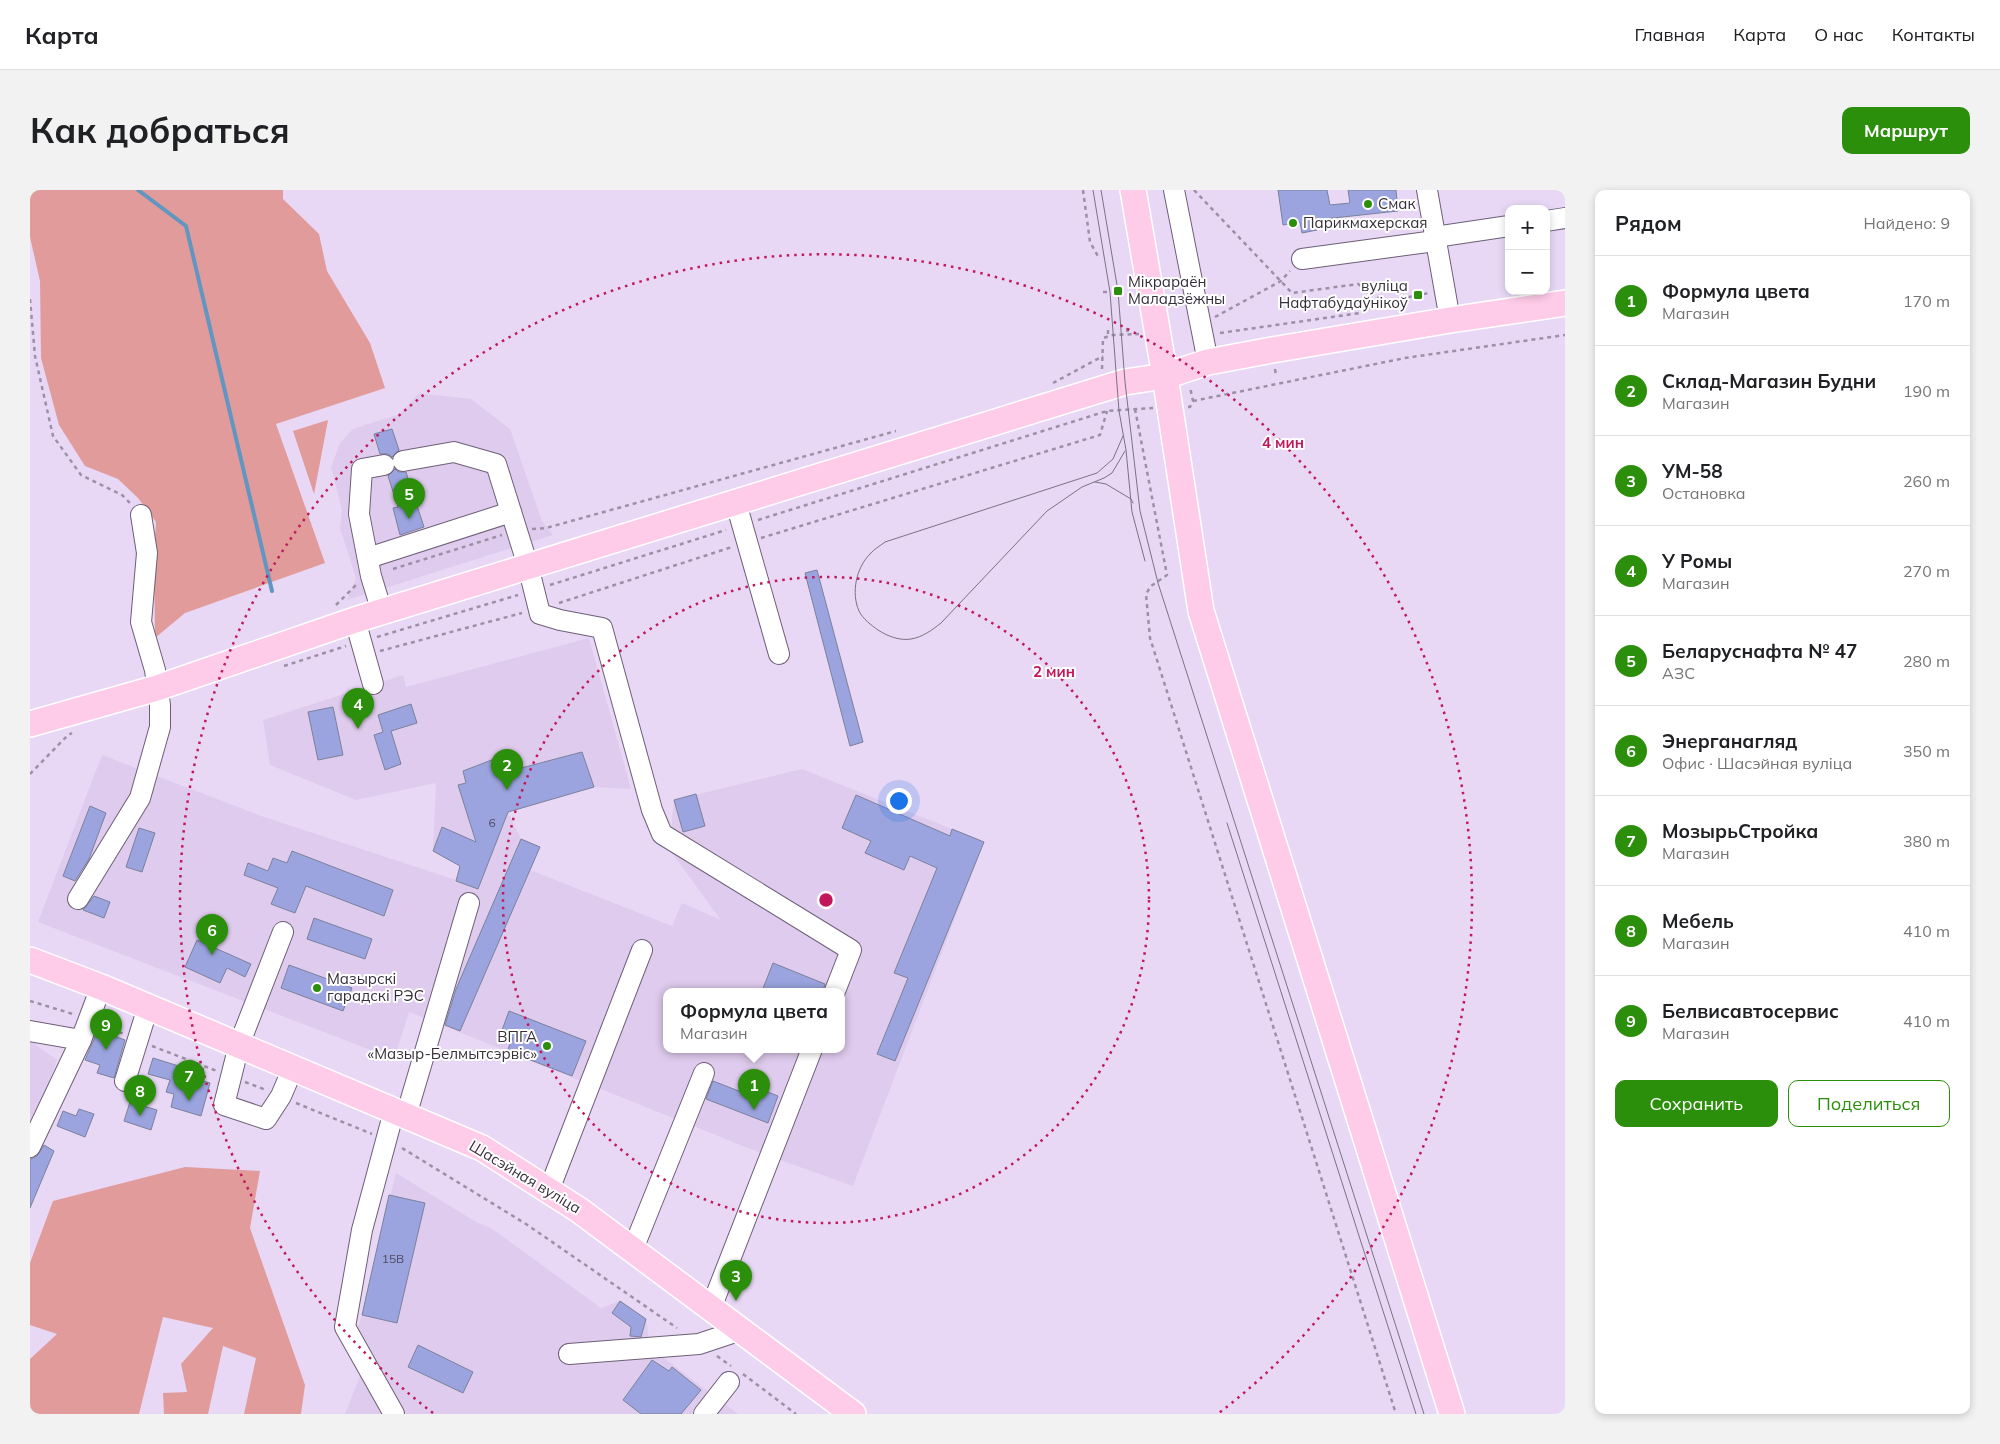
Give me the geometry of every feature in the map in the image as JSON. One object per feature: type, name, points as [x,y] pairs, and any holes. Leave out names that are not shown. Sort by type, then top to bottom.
[{"type":"main road","points":[[1133,190],[1165,376],[1184,405],[1201,611],[1452,1414]]},
{"type":"main road","points":[[30,724],[157,688],[351,622],[528,566],[739,514],[1104,401],[1125,382],[1165,376],[1208,362],[1450,320],[1565,303]]},
{"type":"main road","name":"Шасэйная вуліца","points":[[30,960],[101,987],[482,1148],[580,1210],[854,1414]]},
{"type":"lane","points":[[1174,190],[1208,362]]},
{"type":"lane","points":[[1427,190],[1450,320]]},
{"type":"lane","points":[[1550,220],[1565,218]]},
{"type":"lane","points":[[1302,259],[1505,227]]},
{"type":"lane","points":[[382,612],[369,567],[359,514],[362,469],[454,452],[496,464],[528,566],[540,614],[602,628],[652,810],[662,834],[851,950],[836,988]]},
{"type":"lane","points":[[739,514],[779,654]]},
{"type":"lane","points":[[78,900],[140,798],[160,727],[160,705],[155,670],[141,622],[147,553],[141,515]]},
{"type":"lane","points":[[369,567],[514,521]]},
{"type":"lane","points":[[351,622],[373,684]]},
{"type":"lane","points":[[394,1414],[345,1327],[362,1230],[386,1139],[400,1113],[469,903]]},
{"type":"lane","points":[[283,932],[239,1045],[224,1105],[266,1119],[281,1096],[293,1068]]},
{"type":"lane","points":[[549,1190],[642,950]]},
{"type":"lane","points":[[30,1146],[81,1040],[101,987]]},
{"type":"lane","points":[[125,1081],[148,1007]]},
{"type":"lane","points":[[30,1031],[81,1040]]},
{"type":"lane","points":[[711,1308],[810,1053]]},
{"type":"lane","points":[[633,1250],[704,1073]]},
{"type":"lane","points":[[569,1354],[699,1344],[741,1330]]},
{"type":"lane","points":[[704,1414],[730,1382]]},
{"type":"path","points":[[1082,190],[1090,242],[1099,258]]},
{"type":"path","points":[[1194,190],[1292,293],[1358,284],[1384,302]]},
{"type":"path","points":[[1302,259],[1281,281],[1214,317],[1220,333],[1360,313],[1384,302],[1444,290]]},
{"type":"path","points":[[1118,291],[1123,291]]},
{"type":"path","points":[[1103,292],[1110,292]]},
{"type":"path","points":[[30,299],[35,356],[54,436],[81,475],[122,495],[141,515]]},
{"type":"path","points":[[1127,328],[1128,334]]},
{"type":"path","points":[[1108,330],[1108,337]]},
{"type":"path","points":[[1104,401],[1103,338],[1157,332]]},
{"type":"path","points":[[280,668],[351,622],[535,590],[739,514],[1104,401],[1135,410],[1184,405],[1405,358],[1565,335]]},
{"type":"path","points":[[1052,384],[1102,356]]},
{"type":"path","points":[[1135,410],[1167,575],[1151,586],[1146,594],[1150,638],[1396,1414]]},
{"type":"path","points":[[351,622],[362,579],[369,567],[514,521],[546,528],[902,430]]},
{"type":"path","points":[[30,774],[68,735],[77,732]]},
{"type":"path","points":[[30,1001],[89,1019],[386,1139],[526,1224],[796,1414]]},
{"type":"shaded area","points":[[30,190],[283,190],[283,199],[319,234],[327,271],[370,343],[385,388],[276,424],[325,563],[185,613],[155,638],[154,552],[156,522],[138,498],[118,479],[85,466],[59,425],[41,358],[40,281],[30,237]]},
{"type":"shaded area","points":[[419,393],[471,399],[510,429],[542,521],[553,535],[347,600],[356,578],[340,528],[342,510],[331,467],[340,443],[353,429],[400,414]]},
{"type":"shaded area","points":[[328,420],[314,494],[293,431]]},
{"type":"shaded area","points":[[589,638],[631,789],[594,787],[508,812],[521,839],[530,870],[672,926],[682,903],[721,920],[669,849],[674,800],[802,769],[984,842],[853,1186],[758,1152],[409,1012],[394,1059],[38,922],[102,755],[264,817],[456,880],[460,866],[433,851],[436,783],[356,800],[270,765],[263,720],[403,675],[406,687]]},
{"type":"shaded area","points":[[30,1041],[57,1060],[30,1134]]},
{"type":"shaded area","points":[[185,1167],[260,1171],[250,1228],[305,1385],[301,1414],[244,1414],[256,1358],[223,1346],[208,1414],[164,1414],[163,1393],[187,1392],[181,1364],[213,1328],[163,1317],[139,1414],[30,1414],[30,1359],[57,1334],[30,1325],[30,1263],[53,1201]]},
{"type":"shaded area","points":[[396,1173],[476,1222],[491,1228],[601,1308],[620,1301],[646,1319],[652,1359],[656,1352],[738,1414],[345,1414],[368,1356],[356,1333]]},
{"type":"building","points":[[1278,190],[1327,190],[1330,205],[1350,203],[1348,190],[1396,190],[1398,211],[1315,220],[1317,230],[1302,233],[1300,222],[1283,225]]},
{"type":"building","points":[[392,429],[399,450],[392,457],[388,454],[380,454],[374,434]]},
{"type":"building","points":[[395,469],[399,472],[406,472],[424,527],[400,535],[393,508],[398,507],[388,476]]},
{"type":"building","points":[[817,570],[863,742],[850,746],[805,573]]},
{"type":"building","points":[[411,704],[417,723],[391,731],[401,764],[385,770],[374,735],[383,732],[378,715]]},
{"type":"building","points":[[333,707],[343,755],[318,760],[308,712]]},
{"type":"building","points":[[582,752],[594,787],[508,812],[478,889],[456,881],[460,866],[433,851],[442,827],[476,842],[458,785],[466,783],[463,771],[502,756],[506,772]]},
{"type":"building","points":[[696,794],[705,826],[683,832],[674,800]]},
{"type":"building","points":[[856,795],[950,836],[952,829],[984,842],[895,1061],[877,1054],[908,978],[894,973],[937,868],[910,856],[904,870],[865,853],[871,841],[842,828]]},
{"type":"building","points":[[90,806],[106,813],[89,859],[75,881],[63,876]]},
{"type":"building","points":[[139,828],[155,833],[142,872],[126,867]]},
{"type":"building","points":[[521,839],[540,847],[460,1031],[445,1025],[456,989]]},
{"type":"building","points":[[292,851],[393,890],[384,916],[306,886],[295,913],[271,904],[278,888],[244,875],[248,863],[268,871],[273,858],[287,863]]},
{"type":"building","points":[[94,896],[110,902],[104,918],[83,910]]},
{"type":"building","points":[[314,918],[372,939],[365,959],[307,939]]},
{"type":"building","points":[[197,940],[251,964],[245,977],[227,968],[220,983],[185,967]]},
{"type":"building","points":[[773,963],[825,984],[824,988],[763,988]]},
{"type":"building","name":"Мазырскі гарадскі РЭС","points":[[289,965],[352,988],[343,1011],[281,988]]},
{"type":"building","name":"ВПГА «Мазыр-Белмытсэрвіс»","points":[[509,1011],[586,1041],[572,1076],[507,1051],[513,1038],[501,1033]]},
{"type":"building","points":[[98,1030],[125,1040],[114,1078],[97,1073],[100,1065],[85,1060]]},
{"type":"building","points":[[153,1058],[182,1067],[180,1074],[210,1083],[201,1116],[171,1107],[174,1094],[166,1092],[170,1080],[148,1074]]},
{"type":"building","points":[[713,1081],[744,1093],[747,1084],[778,1096],[768,1123],[706,1099]]},
{"type":"building","points":[[130,1102],[157,1110],[151,1130],[124,1121]]},
{"type":"building","points":[[79,1109],[94,1114],[85,1137],[57,1126],[63,1111],[76,1116]]},
{"type":"building","points":[[44,1145],[54,1151],[30,1208],[30,1159],[37,1156]]},
{"type":"building","points":[[389,1195],[425,1203],[397,1323],[362,1315]]},
{"type":"building","points":[[620,1301],[646,1319],[641,1337],[630,1336],[631,1327],[612,1313]]},
{"type":"building","points":[[418,1345],[473,1372],[463,1393],[408,1367]]},
{"type":"building","points":[[652,1360],[669,1371],[672,1367],[701,1390],[681,1414],[641,1414],[623,1400]]},
{"type":"waterway","points":[[138,190],[186,226],[272,591]]},
{"type":"tram line","points":[[1093,190],[1110,292],[1119,411],[1126,450],[1132,512],[1145,561]]},
{"type":"tram line","points":[[1101,190],[1118,291],[1125,382],[1140,511],[1158,583],[1424,1414]]},
{"type":"tram line","points":[[1123,436],[1113,459],[1097,473],[885,542],[870,554],[858,573],[855,596],[859,611],[867,622],[894,638],[911,639],[927,633],[941,623],[1047,511],[1082,487],[1112,473],[1125,451]]},
{"type":"tram line","points":[[1095,482],[1106,484],[1131,499],[1133,503]]},
{"type":"tram line","points":[[1227,823],[1416,1414]]},
{"type":"place","name":"Смак","points":[[1368,204]]},
{"type":"place","name":"Парикмахерская","points":[[1293,223]]},
{"type":"place","name":"Мікрараён Маладзёжны","points":[[1118,291]]},
{"type":"place","name":"вуліца Нафтабудаўнікоў","points":[[1418,295]]},
{"type":"place","name":"Беларуснафта № 47","points":[[409,519]]},
{"type":"place","name":"У Ромы","points":[[358,729]]},
{"type":"place","name":"Склад-Магазин Будни","points":[[507,790]]},
{"type":"place","name":"Энерганагляд","points":[[212,955]]},
{"type":"place","name":"Мазырскі гарадскі РЭС","points":[[317,988]]},
{"type":"place","name":"ВПГА «Мазыр-Белмытсэрвіс»","points":[[547,1046]]},
{"type":"place","name":"Белвисавтосервис","points":[[106,1050]]},
{"type":"place","name":"МозырьСтройка","points":[[189,1101]]},
{"type":"place","name":"Формула цвета","points":[[754,1110]]},
{"type":"place","name":"Мебель","points":[[140,1116]]},
{"type":"place","name":"УМ-58","points":[[736,1301]]}]
